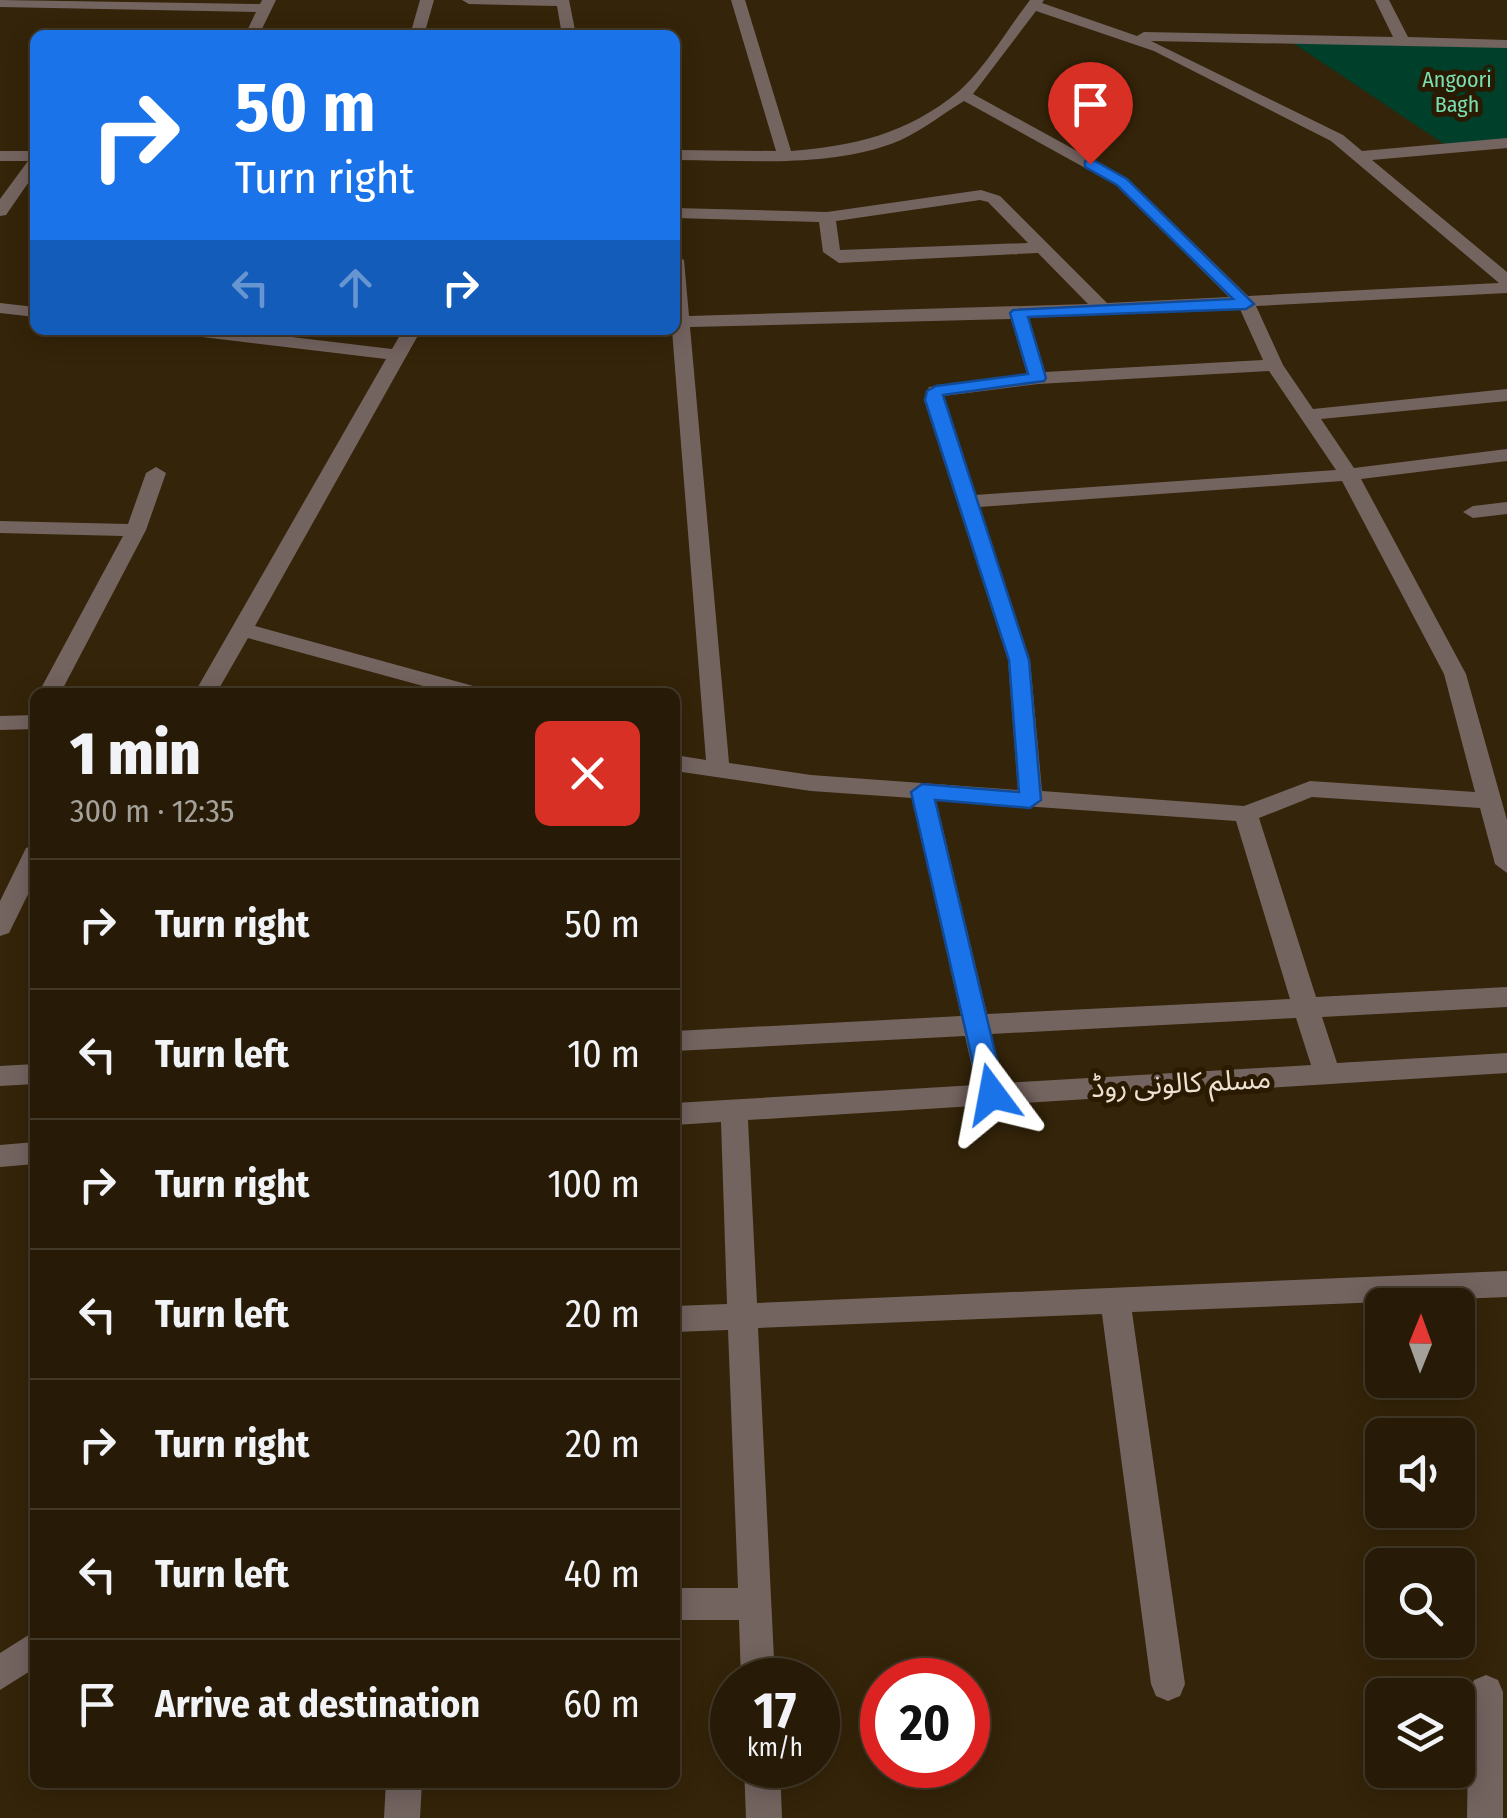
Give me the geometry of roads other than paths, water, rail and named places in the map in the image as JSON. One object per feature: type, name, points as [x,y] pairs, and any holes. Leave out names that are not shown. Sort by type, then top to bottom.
[{"type":"street","points":[[418,30],[427,0]]},
{"type":"street","points":[[469,0],[564,2],[568,30]]},
{"type":"street","points":[[738,0],[785,156]]},
{"type":"street","points":[[1382,0],[1403,42]]},
{"type":"street","points":[[0,3],[268,4],[255,30]]},
{"type":"street","points":[[680,155],[785,156],[850,151],[890,140],[964,95],[1037,3],[1159,48],[1338,138],[1507,284]]},
{"type":"street","points":[[1124,36],[1507,44]]},
{"type":"street","points":[[964,95],[1122,182],[1246,304],[1274,365],[1349,474],[1454,674],[1507,864]]},
{"type":"street","points":[[1359,156],[1507,143]]},
{"type":"street","points":[[0,156],[30,159]]},
{"type":"street","points":[[0,210],[30,166]]},
{"type":"street","points":[[680,213],[827,218],[982,195],[994,199],[1102,308]]},
{"type":"street","points":[[827,218],[832,252],[839,258],[1040,248]]},
{"type":"street","points":[[680,322],[1246,304],[1507,284]]},
{"type":"street","points":[[0,308],[30,311]]},
{"type":"street","points":[[1018,313],[1038,378]]},
{"type":"street","points":[[228,335],[398,355]]},
{"type":"street","points":[[208,688],[409,335]]},
{"type":"street","points":[[679,335],[718,770]]},
{"type":"street","points":[[1030,800],[1019,660],[934,400],[936,391],[1038,378],[1274,365]]},
{"type":"street","points":[[1308,414],[1507,396]]},
{"type":"street","points":[[966,502],[1349,474],[1507,455]]},
{"type":"street","points":[[52,688],[136,530],[156,473]]},
{"type":"street","points":[[1473,512],[1507,508]]},
{"type":"street","points":[[0,527],[136,530]]},
{"type":"street","points":[[242,629],[454,688]]},
{"type":"street","points":[[0,723],[30,722]]},
{"type":"street","points":[[680,764],[811,783],[1246,814],[1310,789],[1492,801]]},
{"type":"street","points":[[922,792],[992,1094]]},
{"type":"street","points":[[1246,814],[1327,1074]]},
{"type":"street","points":[[0,927],[30,864]]},
{"type":"street","points":[[680,1041],[1507,997]]},
{"type":"street","name":"مسلم کالونی روڈ","points":[[680,1114],[1507,1062]]},
{"type":"street","points":[[0,1076],[30,1074]]},
{"type":"street","points":[[734,1110],[757,1658]]},
{"type":"street","points":[[0,1156],[30,1153]]},
{"type":"street","points":[[680,1319],[1507,1284]]},
{"type":"street","points":[[1115,1301],[1168,1684]]},
{"type":"street","points":[[680,1604],[754,1604]]},
{"type":"street","points":[[0,1673],[30,1652]]},
{"type":"street","points":[[1485,1818],[1486,1692]]},
{"type":"street","points":[[402,1818],[404,1788]]},
{"type":"street","points":[[763,1788],[764,1818]]},
{"type":"park label","name":"Angoori Bagh","points":[[1457,92]]}]
